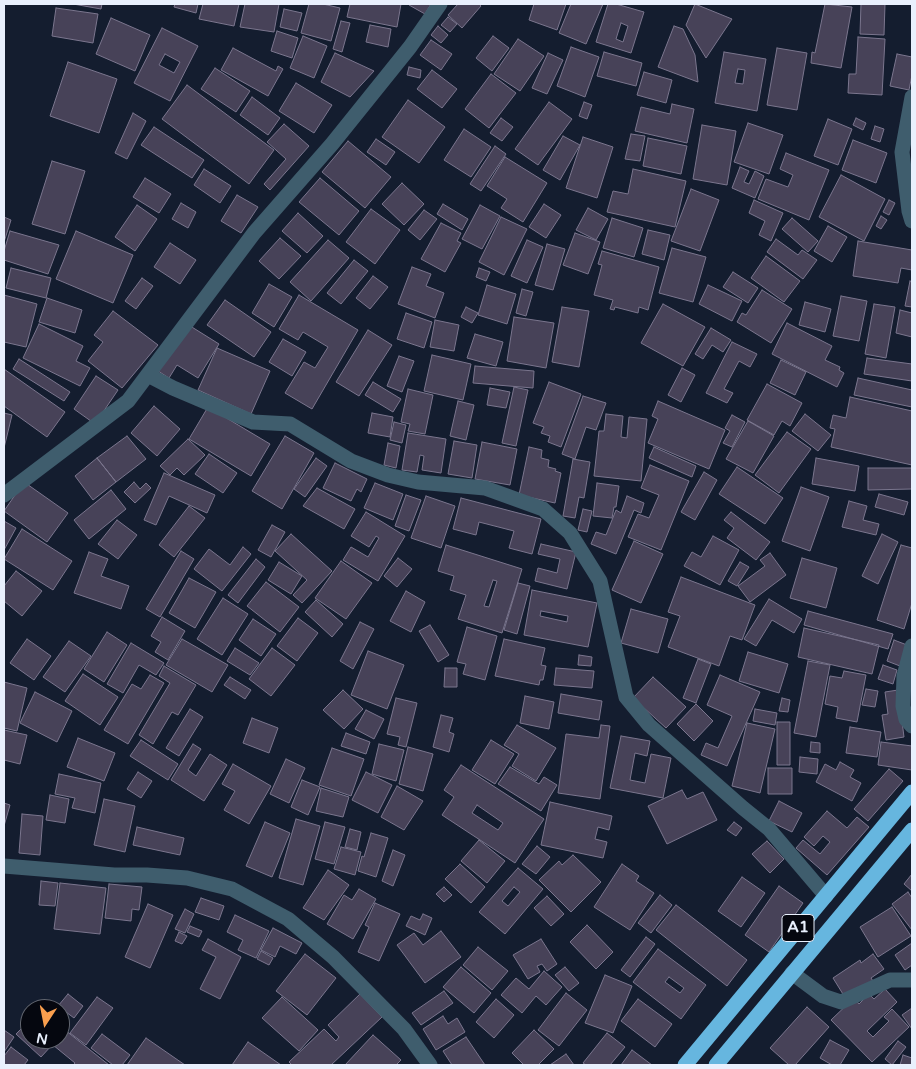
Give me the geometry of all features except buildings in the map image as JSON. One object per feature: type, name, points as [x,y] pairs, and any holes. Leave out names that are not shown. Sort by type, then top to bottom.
[{"type":"highway","name":"A1","points":[[685,1065],[912,792]]},
{"type":"highway","name":"A1","points":[[716,1065],[912,830]]},
{"type":"street","points":[[4,495],[128,401],[254,233],[350,121],[410,47],[440,4]]},
{"type":"street","points":[[912,97],[902,152],[912,222]]},
{"type":"street","points":[[148,376],[252,422],[290,424],[351,461],[388,474],[418,482],[485,488],[543,509],[570,534],[600,581],[626,697],[648,725],[769,829],[826,896]]},
{"type":"street","points":[[912,646],[904,676],[903,706],[906,719],[912,726]]},
{"type":"street","points":[[4,866],[114,875],[188,878],[232,889],[288,919],[333,957],[404,1029],[430,1065]]},
{"type":"street","points":[[792,973],[824,996],[841,1002],[890,980],[912,980]]}]
